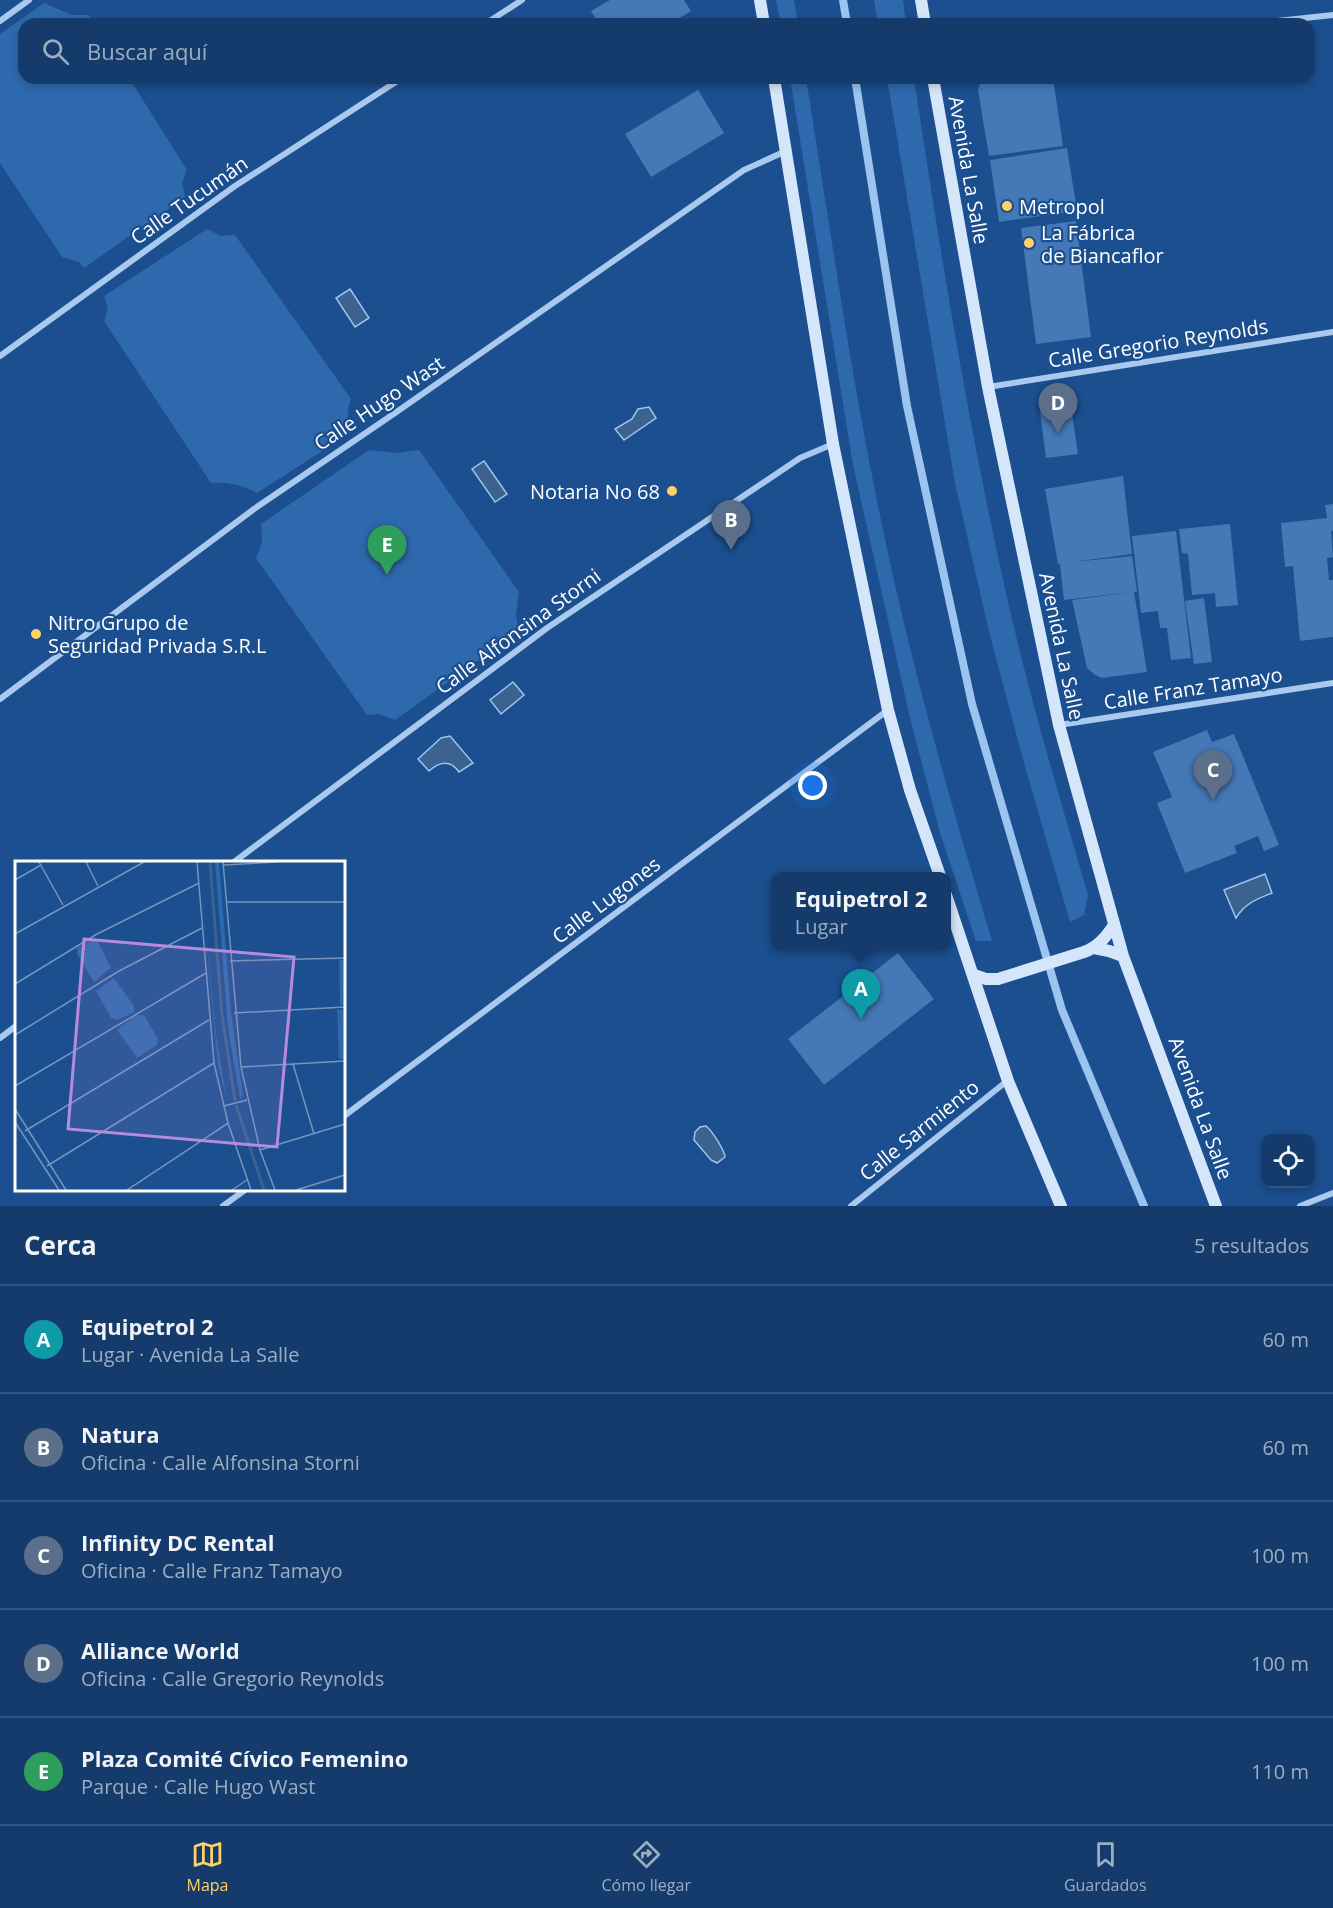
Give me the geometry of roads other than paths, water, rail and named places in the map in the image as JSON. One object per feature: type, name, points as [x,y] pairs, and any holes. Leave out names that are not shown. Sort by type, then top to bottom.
[{"type":"main road","points":[[760,0],[763,18]]},
{"type":"main road","points":[[921,0],[924,18]]},
{"type":"main road","points":[[775,84],[832,444],[888,710],[910,790],[939,872]]},
{"type":"main road","name":"Avenida La Salle","points":[[934,84],[988,387],[1059,725],[1123,956],[1216,1206]]},
{"type":"main road","points":[[951,910],[1008,1081],[1061,1206]]},
{"type":"main road","points":[[1089,950],[1114,925]]},
{"type":"main road","points":[[974,975],[986,979],[1002,978],[1089,950],[1109,951],[1123,956]]},
{"type":"main road","points":[[983,1002],[988,989],[1002,978]]},
{"type":"street","points":[[0,21],[29,0]]},
{"type":"street","points":[[494,18],[522,0]]},
{"type":"street","points":[[1305,18],[1333,15]]},
{"type":"street","name":"Calle Tucumán","points":[[0,356],[235,186],[393,84]]},
{"type":"street","name":"Calle Hugo Wast","points":[[0,699],[254,509],[744,170],[786,151]]},
{"type":"street","name":"Calle Gregorio Reynolds","points":[[988,387],[1333,332]]},
{"type":"street","name":"Calle Alfonsina Storni","points":[[235,861],[547,628],[800,458],[832,444]]},
{"type":"street","name":"Calle Franz Tamayo","points":[[1059,725],[1333,683]]},
{"type":"street","name":"Calle Lugones","points":[[345,1115],[888,710]]},
{"type":"street","points":[[0,1038],[15,1027]]},
{"type":"street","name":"Calle Sarmiento","points":[[851,1206],[1008,1081]]},
{"type":"street","points":[[223,1206],[244,1191]]},
{"type":"street","points":[[1300,1206],[1333,1193]]},
{"type":"waterway","points":[[843,0],[846,18]]},
{"type":"waterway","points":[[856,84],[907,406],[972,704],[1062,1010],[1144,1206]]},
{"type":"place","name":"Metropol","points":[[1007,206]]},
{"type":"place","name":"La Fábrica de Biancaflor","points":[[1029,243]]},
{"type":"place","name":"Alliance World","points":[[1058,433]]},
{"type":"place","name":"Notaria No 68","points":[[672,491]]},
{"type":"place","name":"Natura","points":[[731,550]]},
{"type":"place","name":"Plaza Comité Cívico Femenino","points":[[387,575]]},
{"type":"place","name":"Nitro Grupo de Seguridad Privada S.R.L","points":[[36,634]]},
{"type":"place","name":"Infinity DC Rental","points":[[1213,800]]},
{"type":"place","name":"Equipetrol 2","points":[[861,1019]]}]
